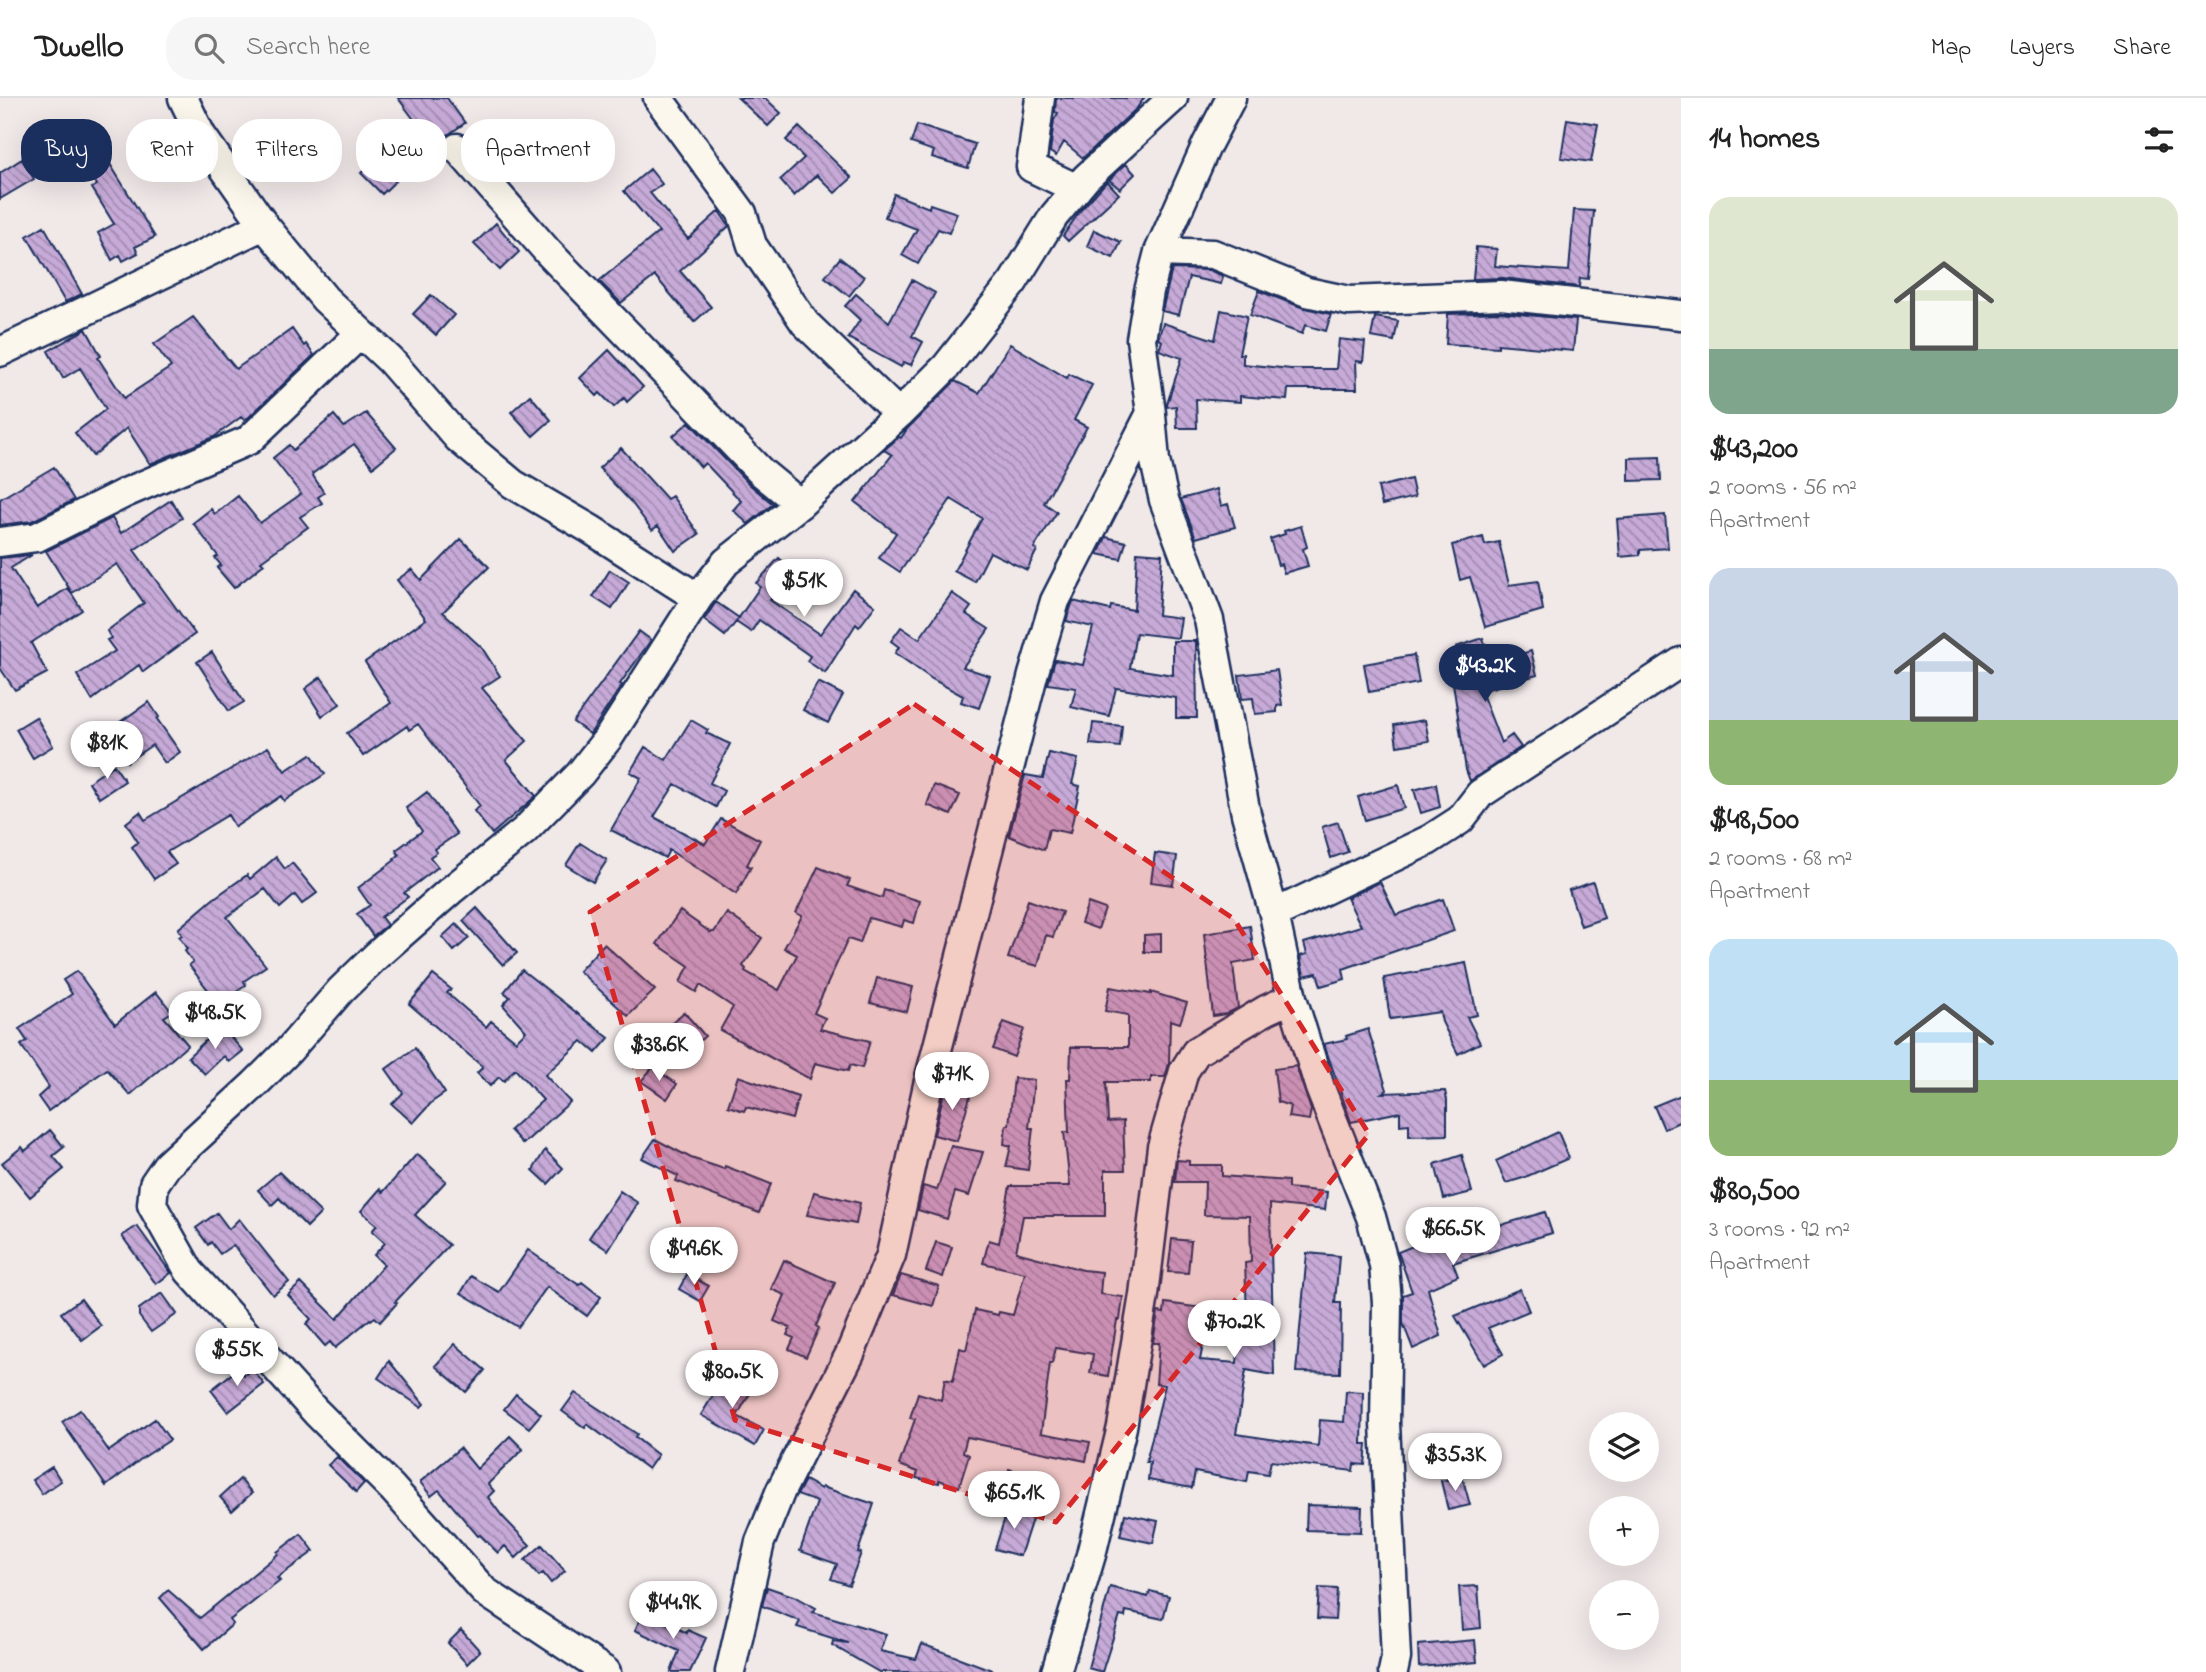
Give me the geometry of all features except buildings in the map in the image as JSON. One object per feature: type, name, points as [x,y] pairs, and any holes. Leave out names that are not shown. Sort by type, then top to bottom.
[{"type":"street","points":[[183,98],[201,135],[264,225],[325,299],[390,360],[458,438],[513,484],[698,598]]},
{"type":"street","points":[[658,98],[742,213],[752,245],[805,323],[899,414]]},
{"type":"street","points":[[1041,98],[1031,167],[1077,189]]},
{"type":"street","points":[[606,1672],[484,1591],[392,1488],[289,1383],[189,1271],[152,1205],[153,1184],[167,1164],[255,1084],[376,956],[524,831],[580,774],[609,737],[698,598],[726,562],[800,504],[899,414],[946,367],[1013,282],[1054,216],[1077,189],[1174,98]]},
{"type":"street","points":[[1231,98],[1207,144],[1159,252],[1141,339],[1155,461],[1164,500],[1209,620],[1246,814],[1292,998],[1320,1088],[1371,1217],[1384,1265],[1387,1328],[1385,1423],[1395,1658],[1393,1672]]},
{"type":"street","points":[[457,148],[548,251],[741,452],[800,504]]},
{"type":"street","points":[[0,352],[264,225]]},
{"type":"street","points":[[1159,252],[1213,254],[1307,292],[1349,301],[1501,295],[1681,315]]},
{"type":"street","points":[[0,542],[37,537],[125,493],[249,440],[361,333]]},
{"type":"street","points":[[730,1672],[760,1542],[780,1490],[850,1354],[891,1255],[928,1085],[1002,792],[1055,601],[1151,413]]},
{"type":"street","points":[[1273,914],[1429,840],[1460,820],[1480,793],[1681,662]]},
{"type":"street","points":[[1056,1672],[1091,1555],[1122,1427],[1144,1295],[1162,1147],[1184,1071],[1196,1052],[1266,1010],[1292,998]]},
{"type":"highlighted area","points":[[914,704],[1234,919],[1369,1134],[1056,1522],[735,1420],[590,912]]}]
